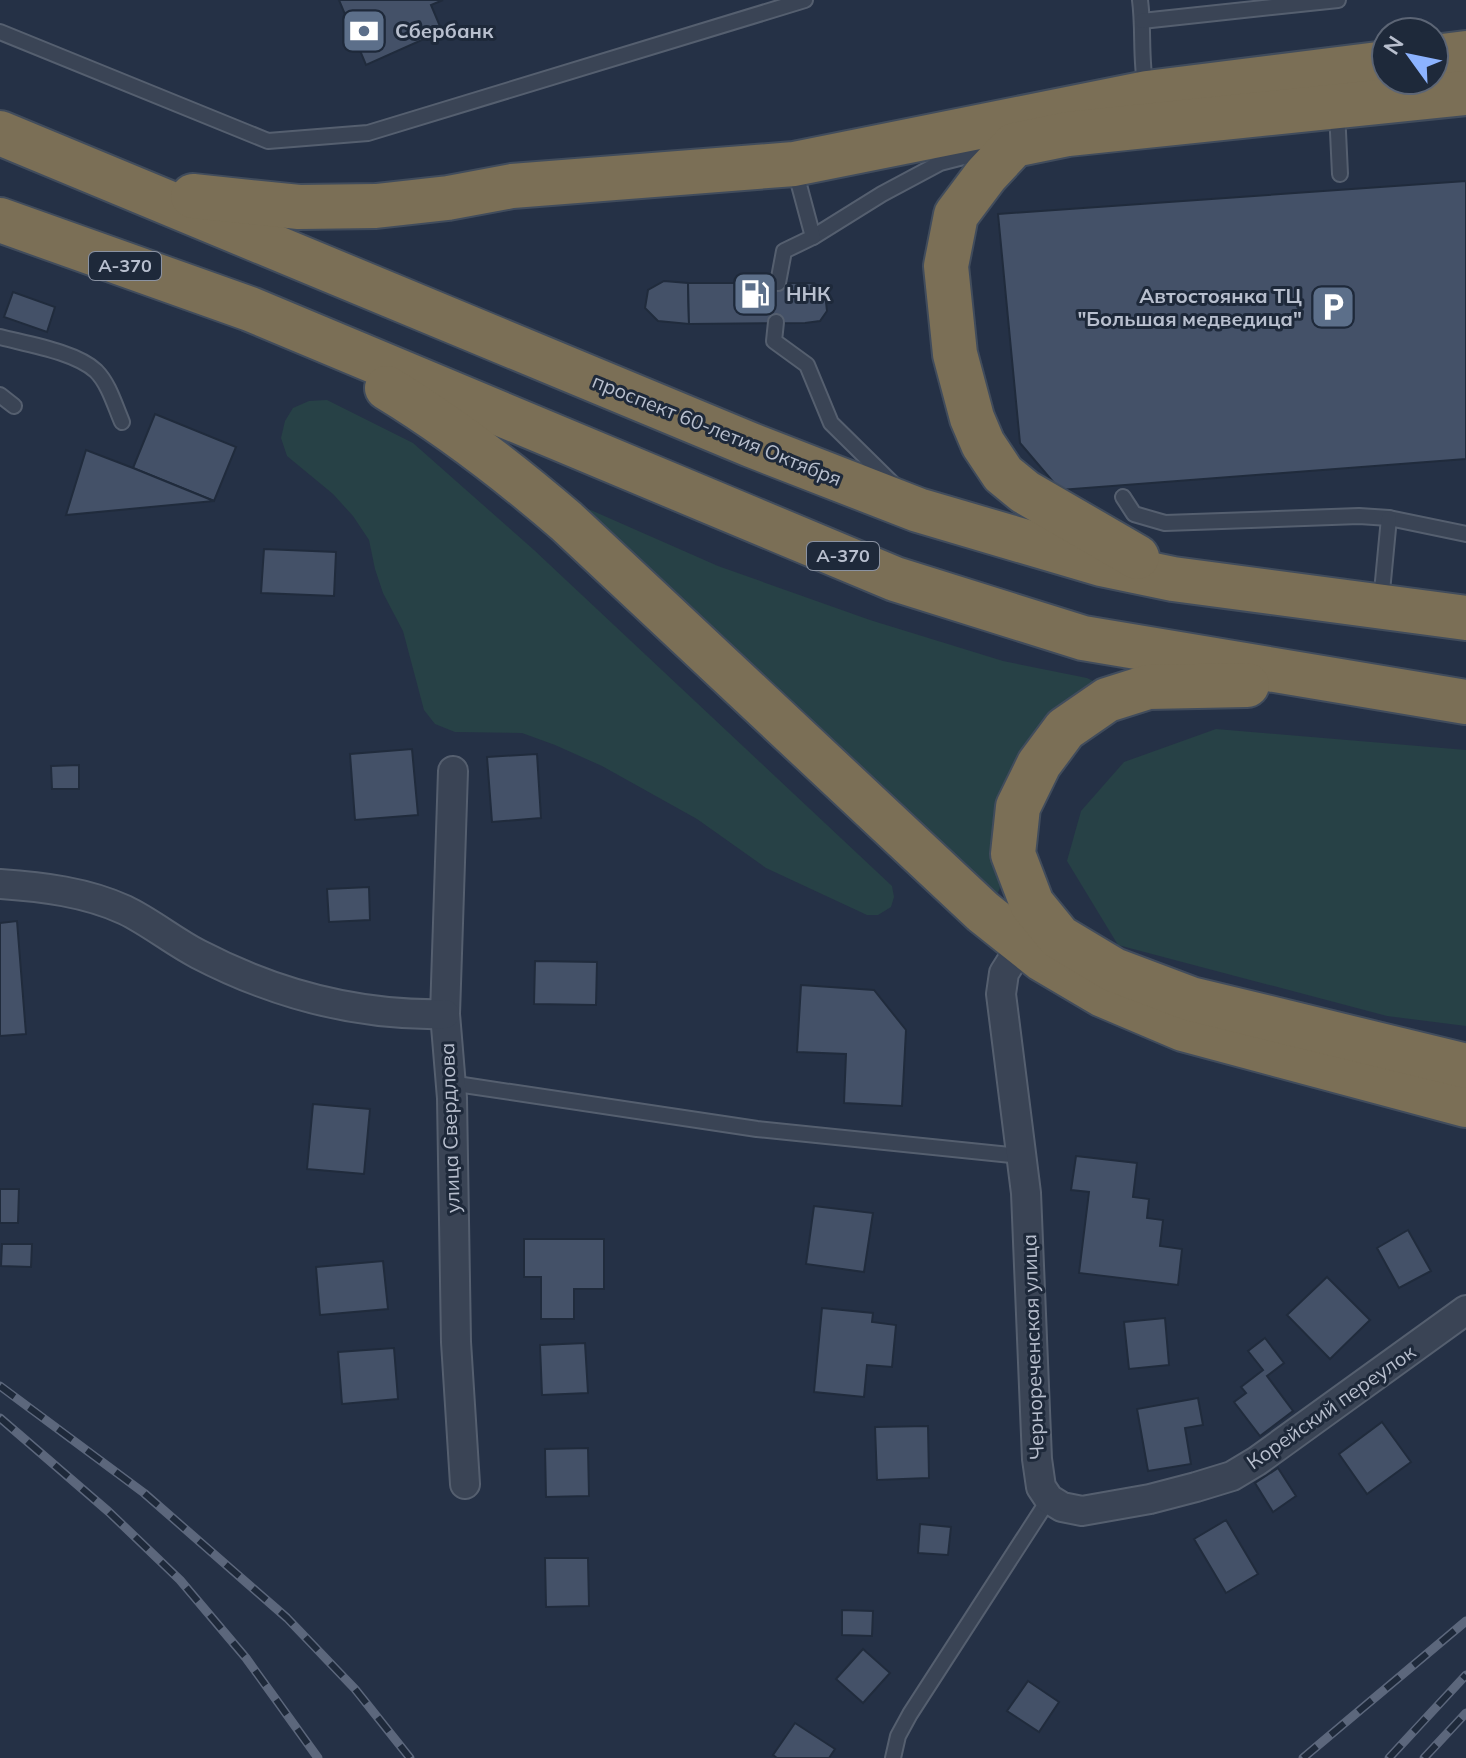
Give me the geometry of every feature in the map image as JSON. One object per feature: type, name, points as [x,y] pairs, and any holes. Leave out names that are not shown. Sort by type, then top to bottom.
[{"type":"highway","points":[[120,181],[210,199],[299,207],[376,206],[448,198],[512,186],[794,164],[1151,109],[1370,66]]},
{"type":"highway","points":[[1173,579],[1014,483],[1003,474],[983,444],[972,418],[955,354],[947,292],[948,254],[956,215],[1014,145],[1068,134],[1151,109],[1337,106],[1466,93]]},
{"type":"highway","name":"проспект 60-летия Октября","points":[[0,133],[736,439],[918,510],[1101,564],[1173,579],[1466,618]]},
{"type":"highway","name":"А-370","points":[[0,220],[250,309],[895,579],[1083,638],[1466,703]]},
{"type":"highway","points":[[250,309],[432,416],[501,465],[566,521],[983,912],[1042,959],[1103,995],[1183,1029],[1466,1105]]},
{"type":"highway","points":[[1466,703],[1285,684],[1148,687],[1107,700],[1065,729],[1039,764],[1018,807],[1013,854],[1032,904],[1059,937],[1114,970],[1191,999],[1466,1066]]},
{"type":"street","name":"улица Свердлова","points":[[453,771],[445,1014],[452,1098],[456,1342],[465,1484]]},
{"type":"street","points":[[0,884],[88,895],[127,911],[198,954],[284,992],[361,1010],[407,1015],[445,1014]]},
{"type":"street","name":"Чернореченская улица","points":[[1023,943],[1004,973],[1001,994],[1026,1193],[1037,1459],[1041,1487],[1049,1499]]},
{"type":"street","name":"Корейский переулок","points":[[1049,1499],[1062,1507],[1082,1511],[1150,1499],[1232,1476],[1466,1310]]},
{"type":"lane","points":[[0,32],[268,141],[368,133],[805,0]]},
{"type":"lane","points":[[1140,0],[1141,66],[1151,109]]},
{"type":"lane","points":[[1142,21],[1338,0]]},
{"type":"lane","points":[[1337,106],[1340,174]]},
{"type":"lane","points":[[778,283],[784,251],[940,163],[1014,145]]},
{"type":"lane","points":[[794,164],[813,237]]},
{"type":"lane","points":[[776,322],[774,341],[807,365],[831,423],[918,510]]},
{"type":"lane","points":[[0,337],[75,358],[95,370],[112,397],[122,422]]},
{"type":"lane","points":[[0,395],[14,406]]},
{"type":"lane","points":[[1123,497],[1134,514],[1165,523],[1359,516],[1389,518],[1466,534]]},
{"type":"lane","points":[[1380,606],[1389,518]]},
{"type":"lane","points":[[450,1083],[757,1129],[1021,1156]]},
{"type":"lane","points":[[893,1758],[898,1736],[910,1714],[1049,1499]]},
{"type":"green space","points":[[327,400],[413,443],[534,550],[892,886],[894,897],[891,907],[878,915],[867,915],[766,868],[697,819],[602,766],[555,745],[522,733],[455,732],[435,724],[424,710],[403,631],[383,593],[369,540],[333,494],[287,456],[281,438],[285,421],[293,408],[309,401]]},
{"type":"green space","points":[[577,504],[718,566],[870,620],[1003,661],[1095,682],[1000,867],[1001,885],[996,898]]},
{"type":"green space","points":[[1216,729],[1466,750],[1466,1026],[1387,1016],[1118,945],[1067,861],[1081,811],[1124,762]]},
{"type":"building","points":[[339,0],[443,0],[431,5],[442,31],[366,65]]},
{"type":"building","points":[[1466,181],[1466,459],[1060,490],[1020,443],[998,214]]},
{"type":"building","points":[[664,281],[688,283],[689,324],[658,321],[645,308],[648,290]]},
{"type":"building","points":[[688,283],[814,283],[825,293],[827,311],[820,321],[805,323],[689,324]]},
{"type":"building","points":[[13,292],[55,307],[47,332],[4,317]]},
{"type":"building","points":[[155,414],[236,447],[214,501],[133,468]]},
{"type":"building","points":[[86,450],[133,468],[214,501],[66,515]]},
{"type":"building","points":[[264,549],[336,552],[334,596],[261,593]]},
{"type":"building","points":[[412,749],[418,815],[355,820],[350,754]]},
{"type":"building","points":[[537,754],[541,818],[492,822],[487,757]]},
{"type":"building","points":[[79,765],[79,789],[52,789],[51,766]]},
{"type":"building","points":[[369,887],[370,920],[329,922],[327,889]]},
{"type":"building","points":[[17,921],[26,1034],[0,1036],[0,923]]},
{"type":"building","points":[[535,961],[597,962],[596,1005],[534,1004]]},
{"type":"building","points":[[801,985],[874,990],[906,1030],[902,1106],[844,1103],[846,1054],[797,1052]]},
{"type":"building","points":[[313,1104],[370,1109],[364,1174],[307,1169]]},
{"type":"building","points":[[1076,1156],[1137,1163],[1133,1197],[1149,1199],[1147,1218],[1163,1220],[1160,1246],[1182,1249],[1178,1285],[1079,1273],[1089,1192],[1071,1190]]},
{"type":"building","points":[[0,1189],[19,1189],[18,1223],[0,1223]]},
{"type":"building","points":[[814,1206],[873,1213],[864,1272],[806,1264]]},
{"type":"building","points":[[1408,1230],[1431,1271],[1399,1288],[1377,1248]]},
{"type":"building","points":[[524,1239],[604,1239],[604,1289],[574,1289],[574,1319],[541,1319],[541,1277],[524,1277]]},
{"type":"building","points":[[2,1244],[32,1244],[31,1267],[1,1266]]},
{"type":"building","points":[[383,1261],[388,1309],[320,1315],[316,1267]]},
{"type":"building","points":[[1327,1277],[1370,1320],[1330,1359],[1287,1315]]},
{"type":"building","points":[[822,1308],[873,1313],[872,1322],[896,1325],[892,1367],[867,1365],[864,1397],[814,1392]]},
{"type":"building","points":[[1165,1318],[1169,1365],[1129,1369],[1124,1322]]},
{"type":"building","points":[[1265,1338],[1284,1363],[1267,1376],[1293,1411],[1260,1436],[1234,1402],[1246,1393],[1241,1387],[1263,1370],[1248,1351]]},
{"type":"building","points":[[585,1343],[588,1393],[542,1395],[540,1345]]},
{"type":"building","points":[[394,1348],[398,1399],[342,1404],[338,1352]]},
{"type":"building","points":[[1198,1398],[1203,1425],[1185,1428],[1191,1464],[1148,1471],[1137,1409]]},
{"type":"building","points":[[1382,1422],[1411,1462],[1367,1494],[1339,1454]]},
{"type":"building","points":[[928,1426],[929,1478],[877,1480],[875,1427]]},
{"type":"building","points":[[588,1448],[589,1496],[546,1497],[545,1449]]},
{"type":"building","points":[[1278,1468],[1296,1496],[1273,1512],[1255,1483]]},
{"type":"building","points":[[1226,1520],[1258,1574],[1226,1593],[1194,1539]]},
{"type":"building","points":[[920,1524],[951,1527],[948,1555],[918,1553]]},
{"type":"building","points":[[545,1558],[588,1558],[589,1606],[546,1607]]},
{"type":"building","points":[[842,1610],[873,1611],[872,1636],[842,1635]]},
{"type":"building","points":[[863,1649],[890,1673],[863,1703],[836,1679]]},
{"type":"building","points":[[1028,1681],[1059,1702],[1039,1732],[1007,1711]]},
{"type":"building","points":[[795,1723],[835,1749],[829,1758],[777,1758],[773,1755]]},
{"type":"railway","points":[[0,1386],[144,1493],[287,1618],[355,1689],[410,1758]]},
{"type":"railway","points":[[0,1418],[109,1512],[180,1580],[246,1658],[318,1758]]},
{"type":"railway","points":[[1303,1758],[1466,1621]]},
{"type":"railway","points":[[1389,1758],[1466,1675]]},
{"type":"railway","points":[[1424,1758],[1466,1713]]},
{"type":"place","name":"Сбербанк","points":[[364,31]]},
{"type":"place","name":"ННК","points":[[755,294]]},
{"type":"place","name":"Автостоянка ТЦ \"Большая медведица\"","points":[[1333,307]]}]
